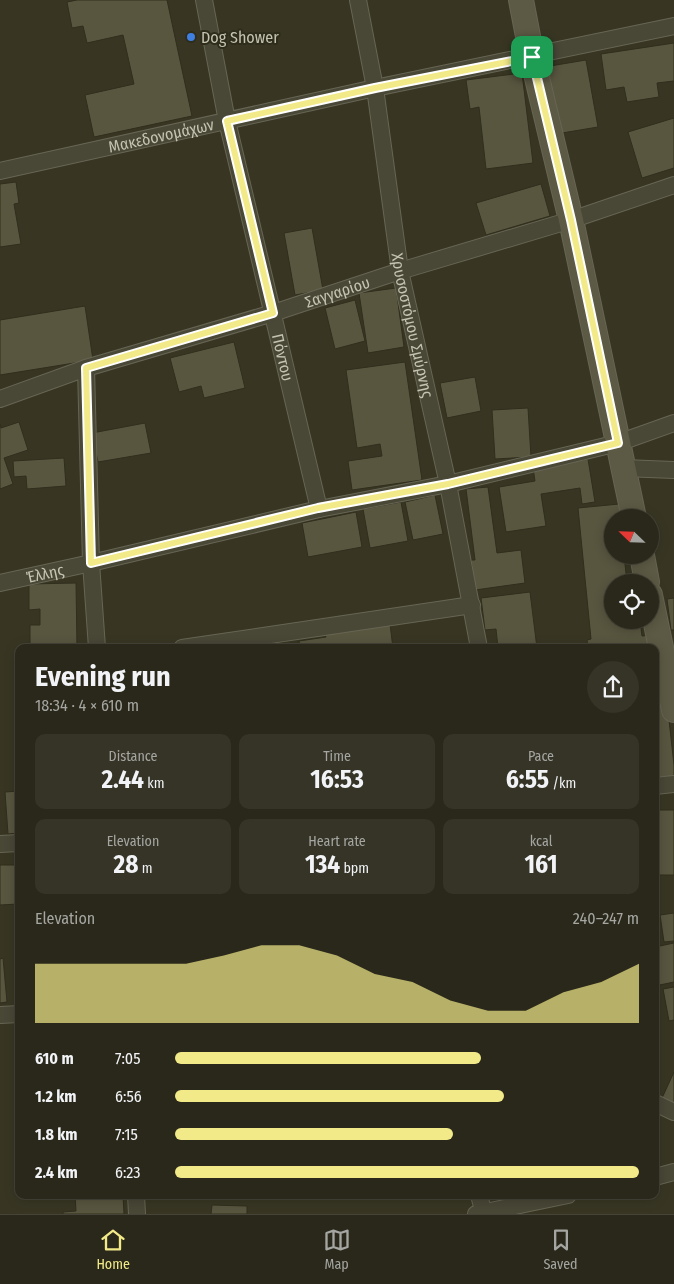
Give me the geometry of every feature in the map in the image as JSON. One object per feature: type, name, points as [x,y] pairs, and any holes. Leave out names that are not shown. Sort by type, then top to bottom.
[{"type":"street","name":"Πόντου","points":[[204,0],[227,121],[318,508]]},
{"type":"street","name":"Χρυσοστόμου Σμύρνης","points":[[358,0],[375,88],[400,271],[448,484],[478,644]]},
{"type":"street","points":[[521,0],[532,57],[571,220],[632,509]]},
{"type":"street","name":"Μακεδονομάχων","points":[[0,171],[375,88],[532,57],[674,26]]},
{"type":"street","name":"Σαγγαρίου","points":[[0,399],[86,368],[273,313],[400,271],[571,220],[674,185]]},
{"type":"street","points":[[86,368],[91,563],[97,644]]},
{"type":"street","name":"Έλλης","points":[[0,583],[318,508],[448,484],[618,443],[674,423]]},
{"type":"street","points":[[623,468],[674,470]]},
{"type":"street","points":[[209,644],[472,605]]},
{"type":"street","points":[[657,629],[674,710]]},
{"type":"street","points":[[659,786],[674,784]]},
{"type":"street","points":[[0,844],[15,843]]},
{"type":"street","points":[[0,1015],[15,1014]]},
{"type":"street","points":[[659,1105],[674,1112]]},
{"type":"street","points":[[659,1176],[674,1172]]},
{"type":"street","points":[[136,1199],[137,1214]]},
{"type":"street","points":[[479,1199],[481,1214],[550,1199]]},
{"type":"building","points":[[77,0],[167,0],[192,116],[94,137],[85,95],[134,84],[123,35],[87,43],[83,26],[72,28],[67,2]]},
{"type":"building","points":[[674,43],[674,81],[657,83],[659,97],[627,102],[624,87],[606,90],[601,54]]},
{"type":"building","points":[[586,60],[598,127],[556,134],[544,67]]},
{"type":"building","points":[[522,73],[533,163],[486,169],[479,107],[470,109],[466,80]]},
{"type":"building","points":[[674,118],[674,168],[642,178],[628,132]]},
{"type":"building","points":[[16,182],[19,203],[14,204],[21,244],[0,247],[0,184]]},
{"type":"building","points":[[541,184],[550,216],[486,235],[476,203]]},
{"type":"building","points":[[312,228],[323,290],[295,295],[284,233]]},
{"type":"building","points":[[396,288],[404,347],[368,353],[359,293]]},
{"type":"building","points":[[355,300],[365,341],[335,349],[325,308]]},
{"type":"building","points":[[85,306],[93,360],[0,375],[0,320]]},
{"type":"building","points":[[234,342],[245,388],[204,398],[201,386],[179,392],[170,358]]},
{"type":"building","points":[[405,362],[422,480],[352,490],[348,461],[382,456],[380,444],[357,448],[346,370]]},
{"type":"building","points":[[475,377],[481,411],[447,418],[440,383]]},
{"type":"building","points":[[528,408],[531,457],[495,459],[492,410]]},
{"type":"building","points":[[19,422],[28,450],[4,458],[13,484],[0,489],[0,424],[1,428]]},
{"type":"building","points":[[145,423],[151,453],[98,462],[92,433]]},
{"type":"building","points":[[64,458],[66,486],[27,489],[26,476],[14,477],[13,461]]},
{"type":"building","points":[[588,459],[595,502],[582,504],[580,488],[541,494],[546,526],[506,532],[499,487],[535,481],[533,468]]},
{"type":"building","points":[[488,487],[497,553],[521,550],[525,583],[475,590],[471,560],[475,560],[466,489]]},
{"type":"building","points":[[435,495],[443,534],[413,540],[405,502]]},
{"type":"building","points":[[401,502],[408,541],[370,548],[363,509]]},
{"type":"building","points":[[619,504],[620,509],[604,509],[604,564],[625,564],[626,574],[604,574],[604,629],[641,629],[642,636],[651,635],[652,644],[588,644],[587,640],[591,639],[578,508]]},
{"type":"building","points":[[356,512],[362,547],[308,557],[302,523]]},
{"type":"building","points":[[76,583],[77,644],[30,644],[30,625],[40,625],[40,609],[29,610],[29,584]]},
{"type":"building","points":[[530,592],[536,644],[498,644],[496,629],[485,630],[481,598]]},
{"type":"building","points":[[674,598],[674,630],[671,630],[667,599]]},
{"type":"building","points":[[390,624],[392,644],[299,644],[299,641],[326,637],[325,634]]},
{"type":"building","points":[[667,702],[674,780],[659,782],[659,703]]},
{"type":"building","points":[[15,791],[15,833],[8,834],[5,792]]},
{"type":"building","points":[[659,810],[674,810],[674,875],[659,875]]},
{"type":"building","points":[[0,865],[15,865],[15,904],[0,905]]},
{"type":"building","points":[[674,913],[674,941],[664,942],[660,915]]},
{"type":"building","points":[[674,943],[674,982],[659,985],[659,946]]},
{"type":"building","points":[[3,958],[7,1002],[0,1003],[0,959]]},
{"type":"building","points":[[674,987],[674,1020],[669,1021],[663,989]]},
{"type":"building","points":[[674,1072],[674,1104],[662,1098]]},
{"type":"building","points":[[75,1199],[123,1199],[124,1214],[63,1214],[63,1212],[76,1211]]},
{"type":"building","points":[[212,1205],[247,1206],[247,1214],[211,1214]]},
{"type":"place","name":"Dog Shower","points":[[191,37]]},
{"type":"route","points":[[532,57],[571,220],[618,443],[448,484],[318,508],[91,563],[86,368],[273,313],[227,121],[375,88],[532,57]]}]
